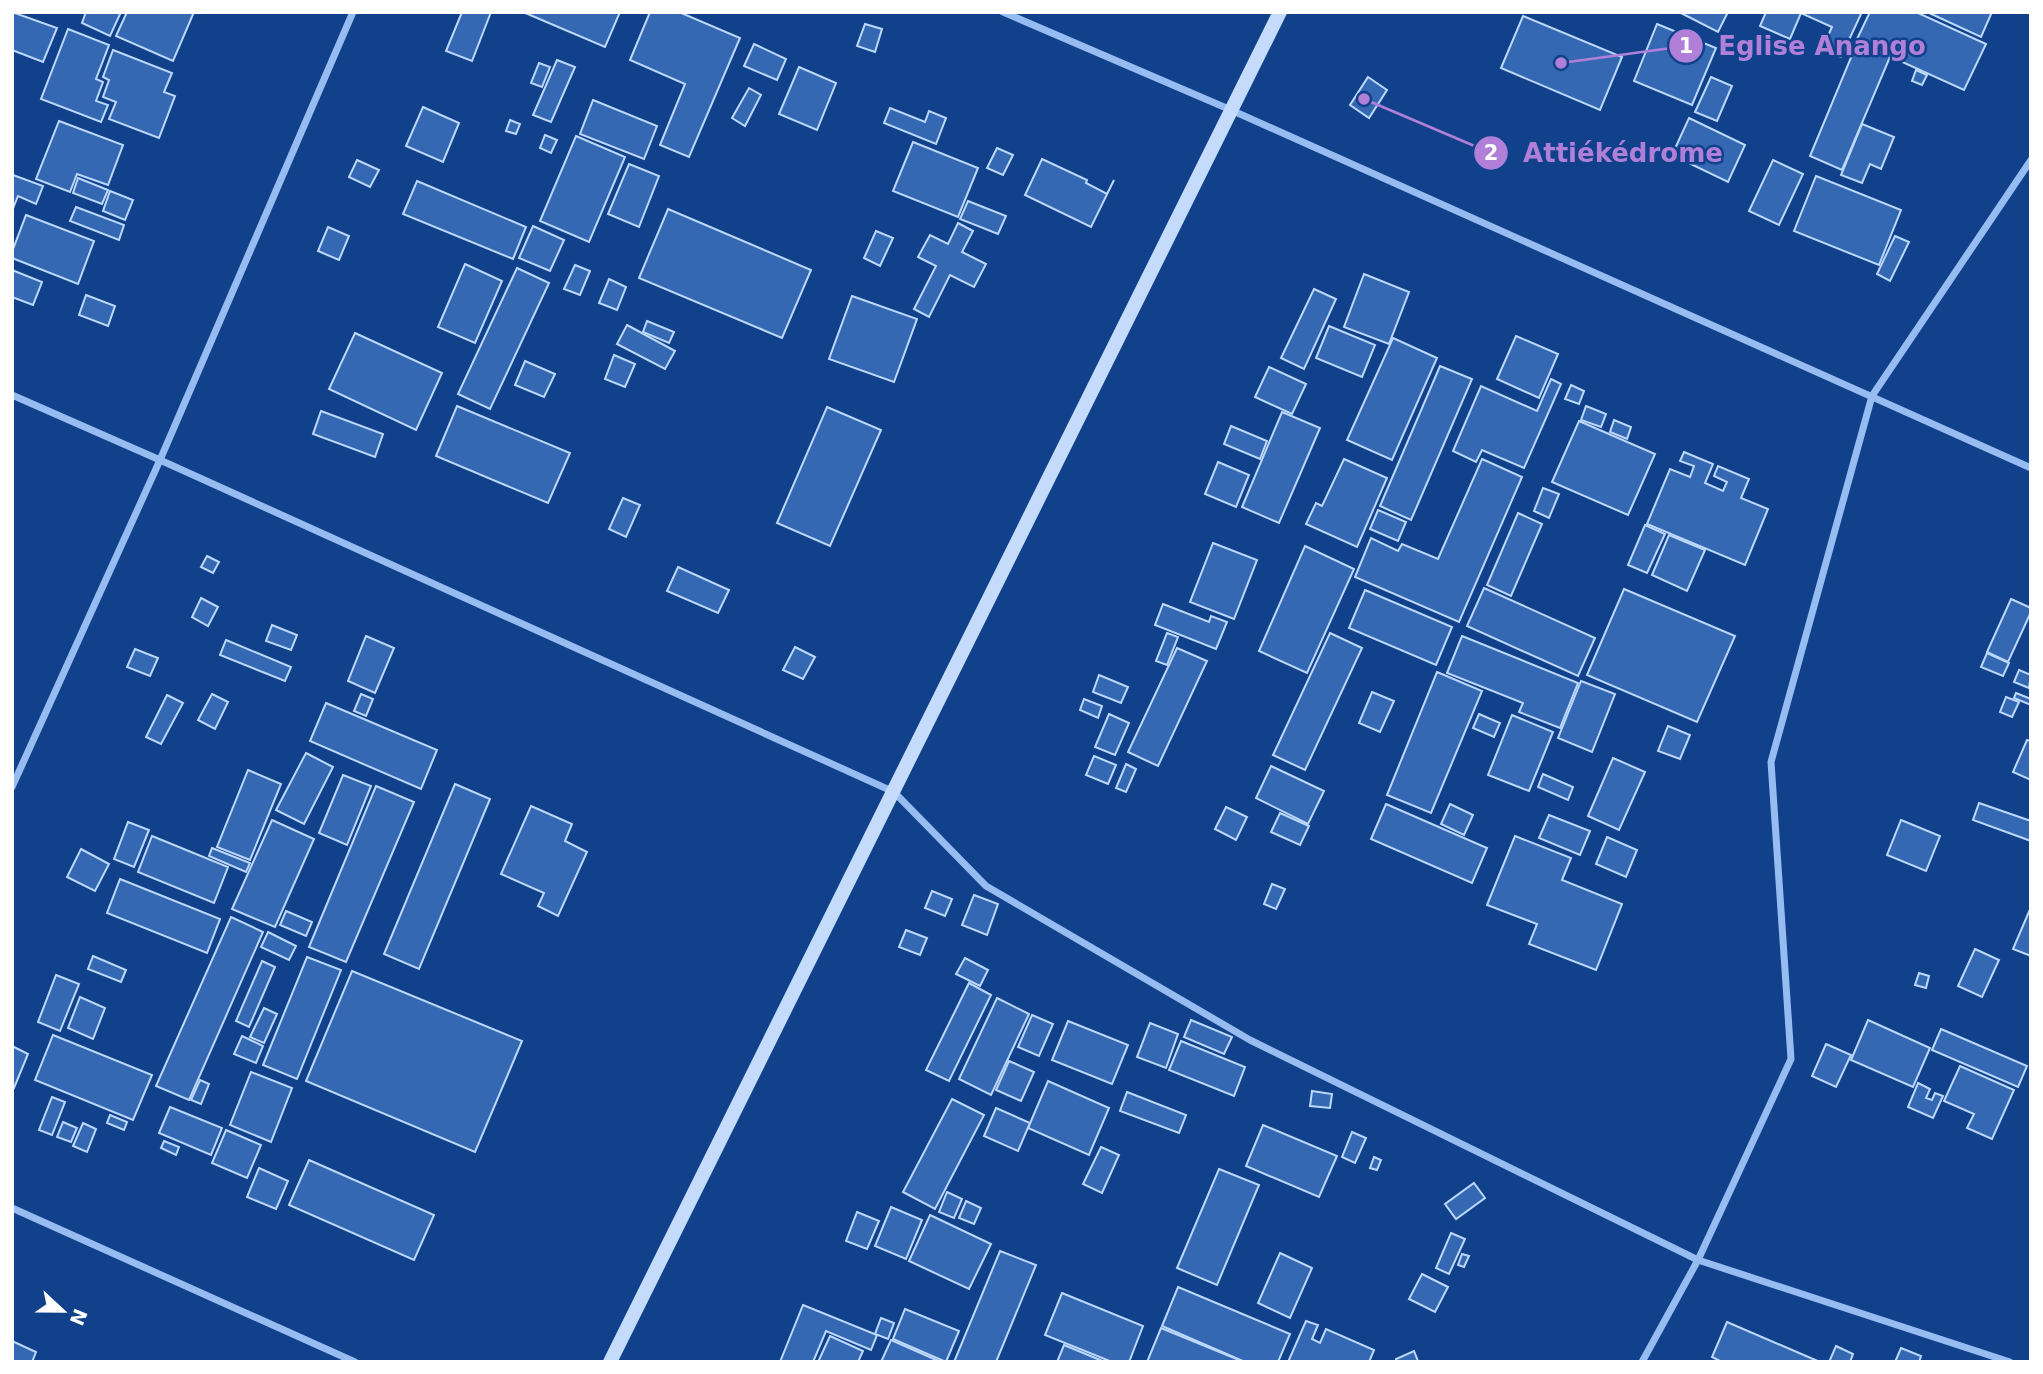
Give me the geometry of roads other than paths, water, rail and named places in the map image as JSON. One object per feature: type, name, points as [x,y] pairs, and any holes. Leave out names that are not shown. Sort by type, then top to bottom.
[{"type":"main road","points":[[610,1362],[1280,12]]},
{"type":"street","points":[[12,787],[160,460],[353,12]]},
{"type":"street","points":[[1003,12],[1231,110],[2031,468]]},
{"type":"street","points":[[1642,1362],[1698,1260],[1791,1059],[1771,762],[1872,396],[2031,160]]},
{"type":"street","points":[[12,395],[894,792],[986,886],[1250,1040],[1698,1260],[2010,1362]]},
{"type":"street","points":[[12,1208],[355,1362]]},
{"type":"place","name":"Eglise Anango","points":[[1561,63]]},
{"type":"place","name":"Attiékédrome","points":[[1364,99]]}]
